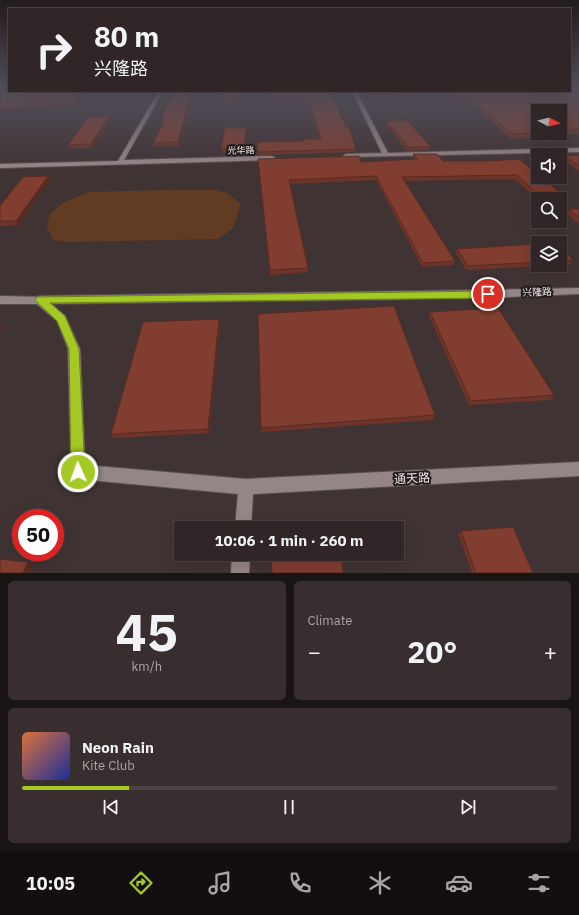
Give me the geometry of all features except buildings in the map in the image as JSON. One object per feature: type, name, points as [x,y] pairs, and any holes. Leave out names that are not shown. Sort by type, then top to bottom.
[{"type":"street","points":[[120,162],[148,115]]},
{"type":"street","points":[[366,115],[386,155]]},
{"type":"street","points":[[339,157],[579,150]]},
{"type":"street","name":"光华路","points":[[0,166],[276,158]]},
{"type":"street","name":"兴隆路","points":[[0,300],[488,294],[579,291]]},
{"type":"street","name":"通天路","points":[[40,300],[61,319],[74,349],[78,472],[246,487],[579,469]]},
{"type":"street","points":[[244,521],[246,487]]},
{"type":"street","points":[[240,573],[241,561]]},
{"type":"shaded area","points":[[214,190],[227,193],[241,204],[233,228],[218,239],[67,242],[53,240],[47,227],[50,214],[63,203],[89,192]]},
{"type":"route","points":[[78,472],[74,349],[61,319],[40,300],[488,294]]}]
